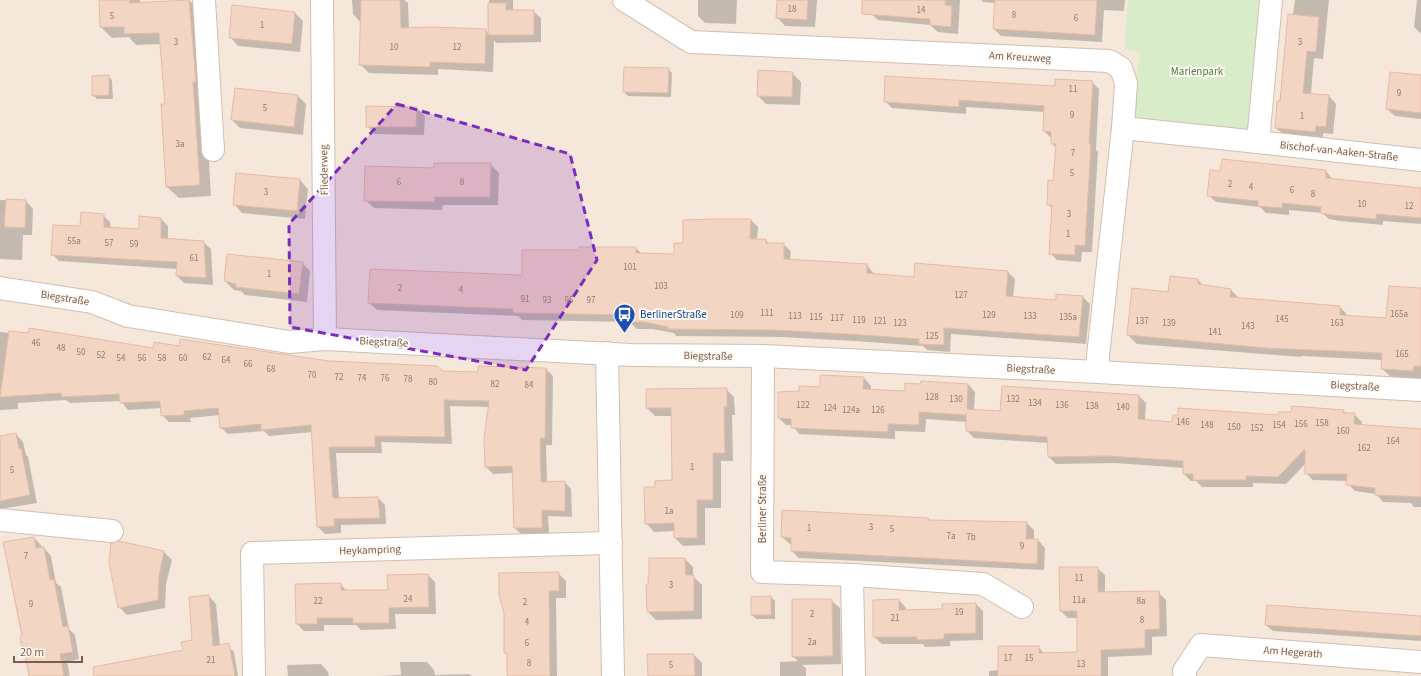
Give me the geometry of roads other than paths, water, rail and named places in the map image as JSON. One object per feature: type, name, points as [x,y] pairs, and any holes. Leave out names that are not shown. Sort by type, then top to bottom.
[{"type":"street","points":[[204,0],[213,150]]},
{"type":"street","name":"Fliederweg","points":[[322,0],[325,339]]},
{"type":"street","name":"Am Kreuzweg","points":[[624,0],[691,42],[1109,61],[1121,68],[1126,83],[1098,356],[1098,372]]},
{"type":"street","points":[[1258,142],[1271,0]]},
{"type":"street","name":"Bischof-van-Aaken-Straße","points":[[1122,128],[1421,160]]},
{"type":"street","name":"Biegstraße","points":[[0,288],[92,302],[128,316],[289,342],[325,339],[631,355],[764,356],[1098,372],[1421,390]]},
{"type":"street","points":[[608,353],[613,676]]},
{"type":"street","name":"Berliner Straße","points":[[764,356],[762,572],[852,575],[983,584],[1022,607]]},
{"type":"street","points":[[0,520],[112,531]]},
{"type":"street","name":"Heykampring","points":[[254,676],[252,553],[611,543]]},
{"type":"street","points":[[852,575],[854,676]]},
{"type":"street","name":"Am Hegerath","points":[[1185,676],[1184,671],[1201,645],[1421,662]]},
{"type":"place","name":"BerlinerStraße","points":[[624,334]]},
{"type":"park label","name":"Marienpark","points":[[1197,71]]}]
